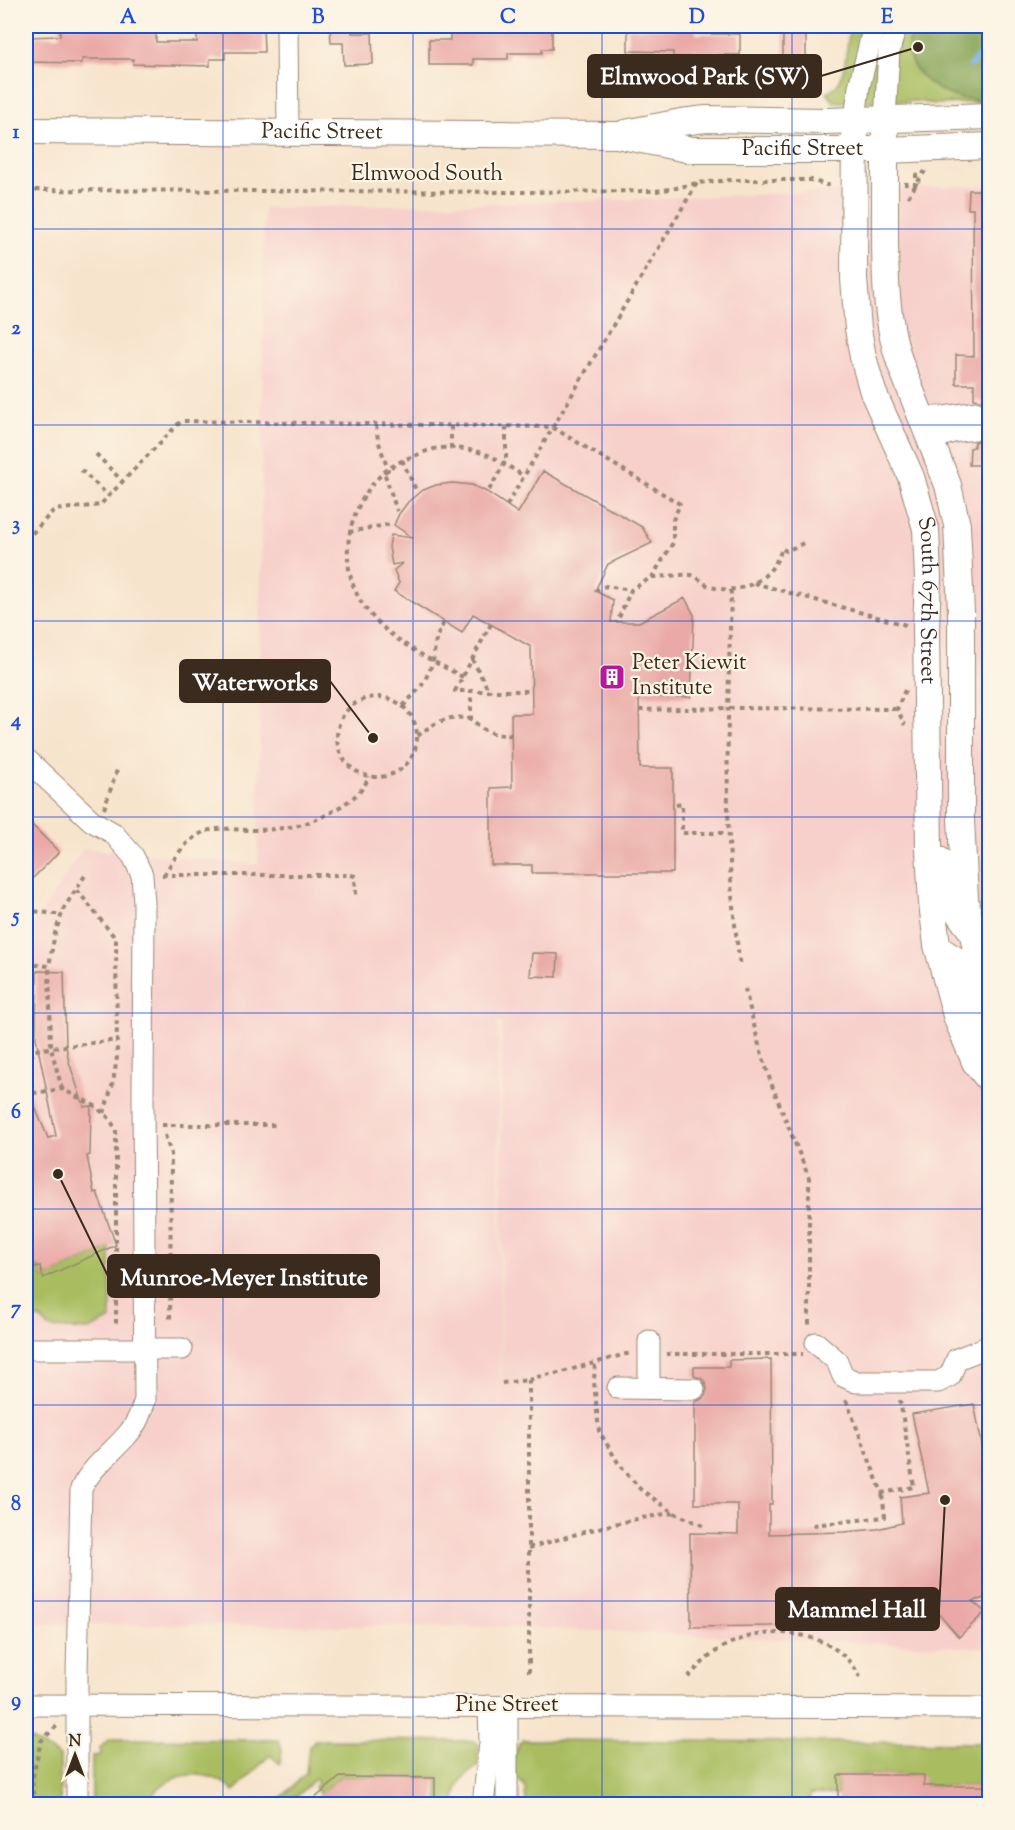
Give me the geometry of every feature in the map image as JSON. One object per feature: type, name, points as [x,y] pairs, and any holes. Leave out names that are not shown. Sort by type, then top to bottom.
[{"type":"main road","name":"Pacific Street","points":[[617,135],[706,119],[826,121],[990,116]]},
{"type":"main road","name":"South 67th Street","points":[[855,119],[854,279],[858,329],[873,392],[911,477],[926,529],[929,850],[937,945],[957,1019],[975,1062],[990,1081]]},
{"type":"main road","name":"South 67th Street","points":[[885,119],[885,260],[888,315],[895,347],[932,441],[951,498],[957,525],[961,612],[961,819],[965,899],[981,935],[982,976],[990,999]]},
{"type":"main road","name":"Pacific Street","points":[[26,131],[617,135],[692,150],[854,151],[990,146]]},
{"type":"main road","points":[[896,444],[917,459],[928,485],[947,546],[959,569]]},
{"type":"street","points":[[287,26],[288,132]]},
{"type":"street","points":[[855,119],[859,87],[874,26]]},
{"type":"street","points":[[885,119],[889,51],[896,26]]},
{"type":"street","points":[[922,417],[975,421],[932,441]]},
{"type":"street","points":[[927,694],[936,725],[946,900],[956,916],[981,935]]},
{"type":"street","points":[[26,759],[97,823],[113,833],[133,856],[142,875],[144,903],[154,1125],[145,1400],[130,1432],[87,1476],[81,1489],[77,1804]]},
{"type":"street","points":[[937,945],[956,957],[990,1051]]},
{"type":"street","points":[[812,1343],[837,1361],[843,1376],[856,1382],[938,1382],[950,1376],[957,1359],[990,1346]]},
{"type":"street","points":[[649,1348],[649,1388]]},
{"type":"street","points":[[26,1349],[182,1349]]},
{"type":"street","points":[[618,1388],[694,1389]]},
{"type":"street","name":"Pine Street","points":[[26,1705],[990,1708]]},
{"type":"street","points":[[483,1804],[490,1743],[498,1706]]},
{"type":"street","points":[[498,1706],[507,1804]]},
{"type":"path","points":[[908,202],[908,196],[924,171],[930,167]]},
{"type":"path","name":"Elmwood South","points":[[26,190],[627,191],[666,190],[697,183],[731,180],[811,180],[826,185]]},
{"type":"path","points":[[507,505],[697,183]]},
{"type":"path","points":[[26,540],[54,510],[100,505],[181,422],[552,428],[680,504],[674,520],[673,543],[652,577],[632,590],[617,622]]},
{"type":"path","points":[[376,425],[397,511]]},
{"type":"path","points":[[451,426],[451,449]]},
{"type":"path","points":[[489,489],[506,461],[506,427]]},
{"type":"path","points":[[463,676],[406,646],[383,627],[365,607],[354,587],[348,564],[349,532],[357,508],[367,491],[386,471],[402,460],[434,449],[461,449],[489,455],[524,476]]},
{"type":"path","points":[[96,454],[123,482]]},
{"type":"path","points":[[402,460],[417,490]]},
{"type":"path","points":[[81,470],[109,496]]},
{"type":"path","points":[[349,532],[391,524]]},
{"type":"path","points":[[652,577],[694,575],[709,586],[730,590],[744,587],[764,578],[771,570],[782,548],[786,551],[806,542]]},
{"type":"path","points":[[753,583],[916,627]]},
{"type":"path","points":[[595,591],[606,586],[632,590]]},
{"type":"path","points":[[730,590],[728,833],[740,967]]},
{"type":"path","points":[[26,612],[34,603]]},
{"type":"path","points":[[403,706],[421,687],[429,672],[436,639],[444,622]]},
{"type":"path","points":[[491,624],[455,691],[531,691]]},
{"type":"path","points":[[472,659],[489,691]]},
{"type":"path","points":[[471,691],[471,720]]},
{"type":"path","points":[[378,697],[391,699],[403,706],[417,728],[413,754],[406,765],[382,776],[369,776],[357,771],[340,751],[339,726],[345,714],[365,699],[378,697]]},
{"type":"path","points":[[639,710],[897,709]]},
{"type":"path","points":[[417,737],[427,728],[456,718],[471,720],[492,733],[512,735]]},
{"type":"path","points":[[97,823],[105,807],[118,767]]},
{"type":"path","points":[[356,895],[355,876],[351,875],[164,875],[184,847],[202,833],[215,829],[280,829],[305,824],[327,815],[352,799],[362,791],[369,776]]},
{"type":"path","points":[[676,805],[682,804],[682,832],[728,833]]},
{"type":"path","points":[[62,1089],[51,1048],[49,966],[55,933],[64,908],[86,874]]},
{"type":"path","points":[[77,890],[116,939],[117,1057],[113,1083],[104,1113]]},
{"type":"path","points":[[26,910],[62,915]]},
{"type":"path","points":[[26,964],[49,966]]},
{"type":"path","points":[[501,1383],[555,1374],[649,1348],[803,1354],[812,1343],[809,1178],[771,1083],[759,1046],[745,988]]},
{"type":"path","points":[[116,1324],[116,1129],[104,1113],[95,1106],[62,1089],[34,1093],[26,1066],[35,1050],[117,1040]]},
{"type":"path","points":[[113,1125],[277,1125]]},
{"type":"path","points":[[154,1125],[165,1140],[171,1154],[170,1323]]},
{"type":"path","points":[[595,1364],[594,1382],[599,1431],[617,1461],[640,1489],[674,1514],[704,1526]]},
{"type":"path","points":[[529,1380],[529,1676]]},
{"type":"path","points":[[840,1397],[846,1400],[855,1399]]},
{"type":"path","points":[[882,1493],[914,1487],[902,1398],[893,1397]]},
{"type":"path","points":[[813,1525],[885,1517],[882,1493],[846,1400]]},
{"type":"path","points":[[529,1548],[595,1528],[674,1514]]},
{"type":"path","points":[[688,1677],[713,1652],[749,1636],[775,1632],[799,1634],[817,1640],[837,1651],[855,1668],[860,1677]]},
{"type":"path","points":[[34,1804],[32,1780],[41,1741],[77,1706]]},
{"type":"path","points":[[26,1770],[32,1780]]},
{"type":"shaded area","points":[[989,185],[989,1648],[501,1627],[26,1624],[26,937],[83,848],[258,865],[264,208],[616,200]],"holes":[[[498,1021],[502,1024],[501,1483]]]},
{"type":"green space","points":[[850,26],[989,26],[989,102],[935,104],[915,101],[834,102],[827,93],[838,84],[844,69]]},
{"type":"green space","points":[[913,26],[989,26],[989,101],[956,97],[923,78],[909,53],[908,44]]},
{"type":"green space","points":[[110,1248],[111,1319],[89,1330],[50,1328],[40,1318],[26,1319],[26,1269],[40,1267],[43,1278]]},
{"type":"green space","points":[[26,1737],[60,1756],[60,1804],[26,1804]]},
{"type":"green space","points":[[109,1739],[279,1740],[282,1750],[280,1764],[270,1755],[234,1791],[212,1777],[187,1775],[163,1784],[147,1804],[92,1804],[92,1756],[101,1755],[100,1748]]},
{"type":"green space","points":[[315,1740],[475,1741],[479,1745],[478,1766],[461,1782],[455,1804],[439,1802],[437,1777],[340,1777],[320,1794],[314,1787],[318,1782],[315,1779],[289,1804],[275,1804],[306,1773],[309,1746]]},
{"type":"green space","points":[[523,1740],[989,1743],[989,1786],[924,1786],[923,1775],[838,1775],[838,1795],[810,1794],[809,1804],[526,1804],[525,1787],[515,1775],[512,1761]]},
{"type":"building","points":[[60,26],[156,26],[156,42],[197,42],[197,26],[263,26],[264,52],[225,52],[225,59],[210,59],[210,66],[133,64],[133,59],[82,59],[82,63],[26,62],[26,37],[60,36]]},
{"type":"building","points":[[330,26],[352,26],[352,33],[372,33],[373,64],[344,65],[343,43],[331,43]]},
{"type":"building","points":[[450,26],[552,26],[552,49],[542,49],[542,53],[508,53],[508,59],[473,59],[473,65],[429,65],[429,40],[450,40]]},
{"type":"building","points":[[673,26],[696,26],[696,34],[740,34],[740,55],[673,57],[673,52],[628,51],[628,28],[673,29]]},
{"type":"building","points":[[783,26],[806,26],[806,64],[783,63]]},
{"type":"building","points":[[969,190],[990,190],[990,465],[969,465],[970,448],[974,447],[974,442],[982,440],[987,433],[988,427],[984,420],[987,416],[987,409],[980,400],[974,399],[974,384],[956,384],[956,355],[974,356],[973,209],[968,209]]},
{"type":"building","name":"Peter Kiewit Institute","points":[[543,471],[642,527],[652,543],[608,564],[595,591],[613,600],[611,622],[639,622],[685,598],[694,615],[691,697],[639,696],[640,768],[673,768],[673,873],[532,873],[532,865],[491,865],[491,788],[512,787],[511,714],[532,714],[531,647],[473,614],[462,633],[394,591],[399,583],[394,570],[403,563],[392,565],[389,547],[391,535],[413,538],[394,525],[408,502],[421,491],[436,485],[452,483],[472,485],[487,492],[518,513]]},
{"type":"building","points":[[26,819],[59,852],[26,885]]},
{"type":"building","points":[[532,953],[558,954],[557,977],[530,976]]},
{"type":"building","points":[[37,971],[64,972],[66,1046],[69,1062],[84,1107],[91,1106],[90,1155],[87,1156],[94,1193],[97,1192],[116,1245],[43,1278],[40,1266],[26,1269],[26,1086],[48,1138],[56,1136],[36,1038]]},
{"type":"building","points":[[771,1359],[772,1504],[769,1504],[769,1534],[845,1532],[877,1529],[902,1523],[900,1497],[929,1493],[912,1414],[974,1404],[988,1474],[990,1474],[990,1597],[972,1601],[985,1612],[959,1637],[934,1609],[815,1623],[691,1627],[690,1533],[738,1534],[738,1504],[695,1504],[695,1402],[705,1396],[707,1389],[701,1378],[694,1376],[694,1367],[729,1367],[729,1360]]},
{"type":"building","points":[[838,1775],[924,1775],[924,1786],[990,1786],[990,1804],[838,1804]]},
{"type":"building","points":[[340,1777],[435,1778],[435,1804],[308,1804]]},
{"type":"waterway","points":[[971,65],[981,54],[990,51]]},
{"type":"place","name":"Elmwood Park (SW)","points":[[918,47]]},
{"type":"place","name":"Peter Kiewit Institute","points":[[612,677]]},
{"type":"place","name":"Waterworks","points":[[373,738]]},
{"type":"place","name":"Munroe-Meyer Institute","points":[[58,1174]]},
{"type":"place","name":"Mammel Hall","points":[[945,1500]]}]
